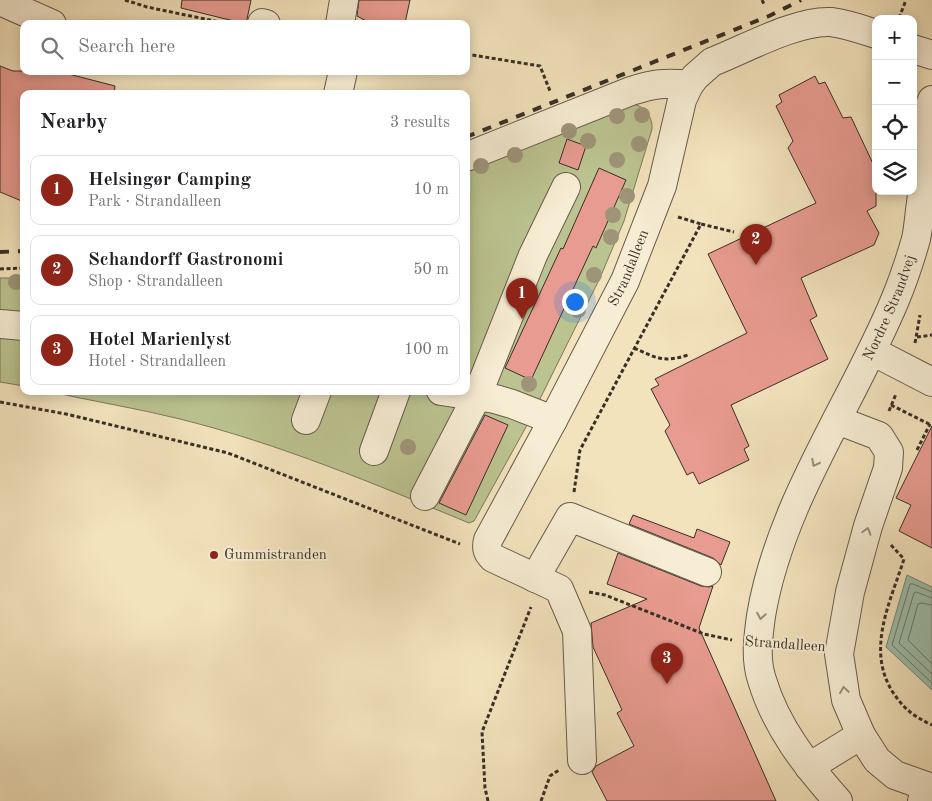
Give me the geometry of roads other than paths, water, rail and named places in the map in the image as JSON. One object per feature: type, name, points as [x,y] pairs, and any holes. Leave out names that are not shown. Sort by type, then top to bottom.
[{"type":"street","points":[[341,20],[344,0]]},
{"type":"street","points":[[0,1],[43,20]]},
{"type":"street","name":"Strandalleen","points":[[545,583],[493,558],[486,547],[488,540],[553,420],[634,261],[662,186],[682,100],[689,85],[712,62],[796,27],[830,22],[850,25],[872,33]]},
{"type":"street","points":[[917,50],[932,55]]},
{"type":"street","points":[[339,90],[342,75]]},
{"type":"street","points":[[470,155],[631,91],[670,82],[689,85]]},
{"type":"street","name":"Nordre Strandvej","points":[[838,801],[809,767],[780,723],[761,679],[757,645],[764,599],[776,555],[799,495],[872,351],[896,299],[916,238],[924,181],[929,108],[932,100]]},
{"type":"street","points":[[425,496],[477,396],[533,255],[566,187]]},
{"type":"street","points":[[0,324],[20,326]]},
{"type":"street","points":[[872,351],[932,382]]},
{"type":"street","points":[[306,420],[315,395]]},
{"type":"street","points":[[374,452],[395,395]]},
{"type":"street","points":[[470,395],[512,404],[553,420]]},
{"type":"street","points":[[837,420],[879,436],[889,452],[888,468],[868,526],[850,592],[840,648],[839,654],[846,700],[861,735],[877,760],[895,775],[926,786],[922,801]]},
{"type":"street","points":[[582,760],[577,631],[545,583],[570,517],[708,572]]},
{"type":"street","points":[[809,767],[861,735]]},
{"type":"water","points":[[907,575],[932,587],[932,690],[886,647]]},
{"type":"railway","points":[[470,135],[769,16],[801,0]]},
{"type":"railway","points":[[0,252],[20,251]]},
{"type":"place","name":"Schandorff Gastronomi","points":[[756,265]]},
{"type":"place","name":"Helsingør Camping","points":[[522,319]]},
{"type":"place","name":"Gummistranden","points":[[214,555]]},
{"type":"place","name":"Hotel Marienlyst","points":[[667,684]]}]
